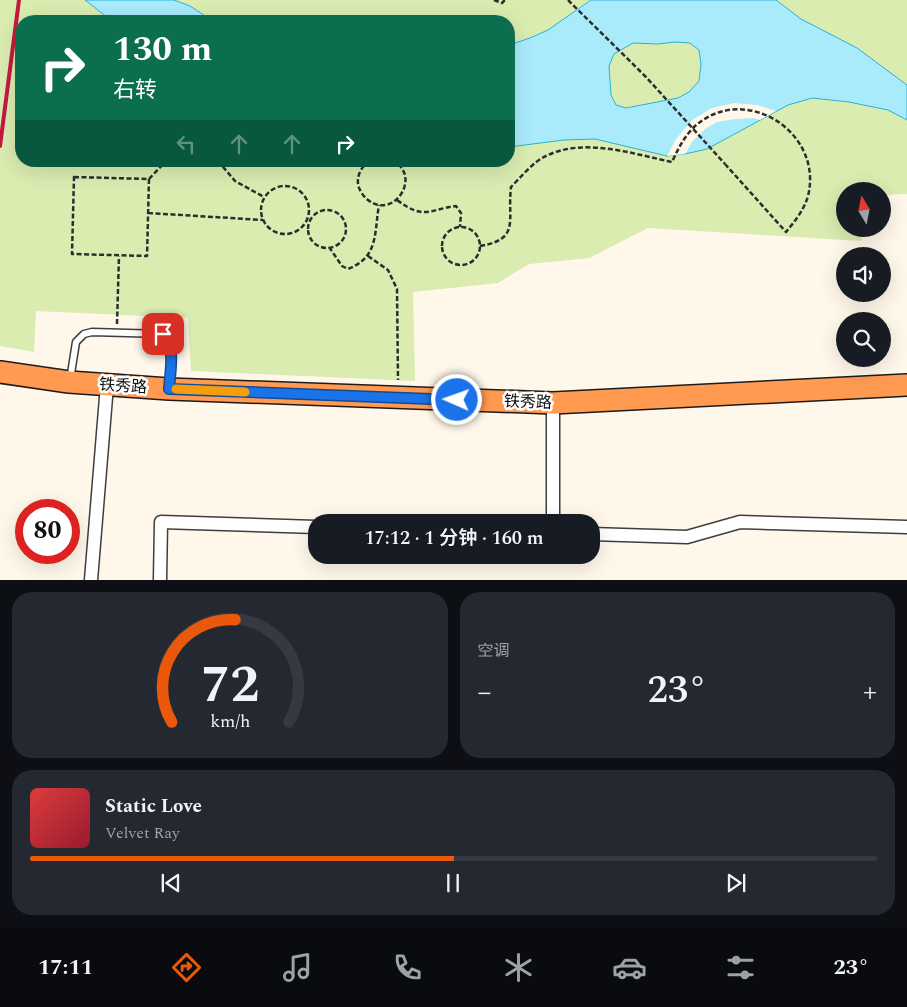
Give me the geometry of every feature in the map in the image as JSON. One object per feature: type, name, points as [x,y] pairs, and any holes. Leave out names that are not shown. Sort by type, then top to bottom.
[{"type":"highway","name":"铁秀路","points":[[0,372],[69,382],[169,389],[553,403],[907,385]]},
{"type":"street","points":[[91,580],[107,385]]},
{"type":"street","points":[[553,403],[553,514]]},
{"type":"street","points":[[160,580],[161,522],[308,527]]},
{"type":"street","points":[[600,534],[687,537],[740,522],[907,527]]},
{"type":"lane","points":[[69,382],[76,342],[84,334],[92,332],[163,334],[169,341],[172,350],[169,389]]},
{"type":"path","points":[[494,0],[502,3],[505,0]]},
{"type":"path","points":[[480,246],[502,240],[509,232],[511,187],[545,156],[564,150],[590,147],[672,162],[681,143],[695,126],[713,115],[734,110],[756,111],[777,120],[794,134],[805,154],[810,175],[808,196],[799,216],[786,232],[725,164],[646,77],[568,0]]},
{"type":"path","points":[[149,179],[74,177],[72,254],[147,256],[149,179],[160,167]]},
{"type":"path","points":[[223,167],[235,181],[264,198]]},
{"type":"path","points":[[363,167],[359,175],[360,191],[371,203],[378,205],[387,205],[397,200],[404,191],[406,183],[400,167]]},
{"type":"path","points":[[292,186],[306,195],[310,211],[308,219],[297,231],[281,234],[274,231],[263,220],[261,212],[264,198],[269,191],[276,187],[292,186]]},
{"type":"path","points":[[397,200],[411,210],[420,212],[432,212],[445,207],[456,206],[461,213],[460,227]]},
{"type":"path","points":[[330,247],[342,266],[348,270],[358,266],[368,256],[375,240],[378,205]]},
{"type":"path","points":[[324,210],[335,212],[343,220],[345,226],[345,232],[340,242],[330,247],[323,247],[312,241],[308,228],[312,216],[324,210]]},
{"type":"path","points":[[148,213],[263,220]]},
{"type":"path","points":[[460,227],[471,230],[476,234],[480,246],[476,258],[466,264],[454,264],[448,260],[442,249],[444,237],[454,228],[460,227]]},
{"type":"path","points":[[117,333],[119,256]]},
{"type":"path","points":[[368,256],[388,270],[396,289],[398,380]]},
{"type":"green space","points":[[0,0],[907,0],[907,194],[891,195],[891,182],[836,182],[836,238],[862,238],[862,241],[648,228],[589,258],[529,264],[498,283],[413,292],[415,381],[191,371],[188,318],[36,311],[34,352],[0,346]]},
{"type":"water","points":[[85,0],[174,0],[190,6],[204,15],[104,15]]},
{"type":"water","points":[[591,0],[776,0],[801,19],[857,48],[907,85],[907,120],[888,110],[849,102],[812,98],[788,105],[707,149],[685,154],[667,156],[595,139],[564,140],[515,146],[515,43],[548,30]],"holes":[[[633,43],[690,43],[699,50],[701,64],[699,81],[689,92],[678,98],[626,108],[616,105],[611,95],[609,66],[614,54]]]},
{"type":"pier","points":[[734,103],[757,105],[776,111],[760,120],[753,118],[717,122],[705,129],[692,142],[685,154],[667,156],[676,139],[692,120],[712,108]]},
{"type":"railway","points":[[17,15],[19,0]]},
{"type":"railway","points":[[0,146],[15,31]]},
{"type":"slow traffic","points":[[176,389],[245,392]]},
{"type":"route","points":[[163,334],[169,341],[172,350],[169,389],[457,400]]}]
